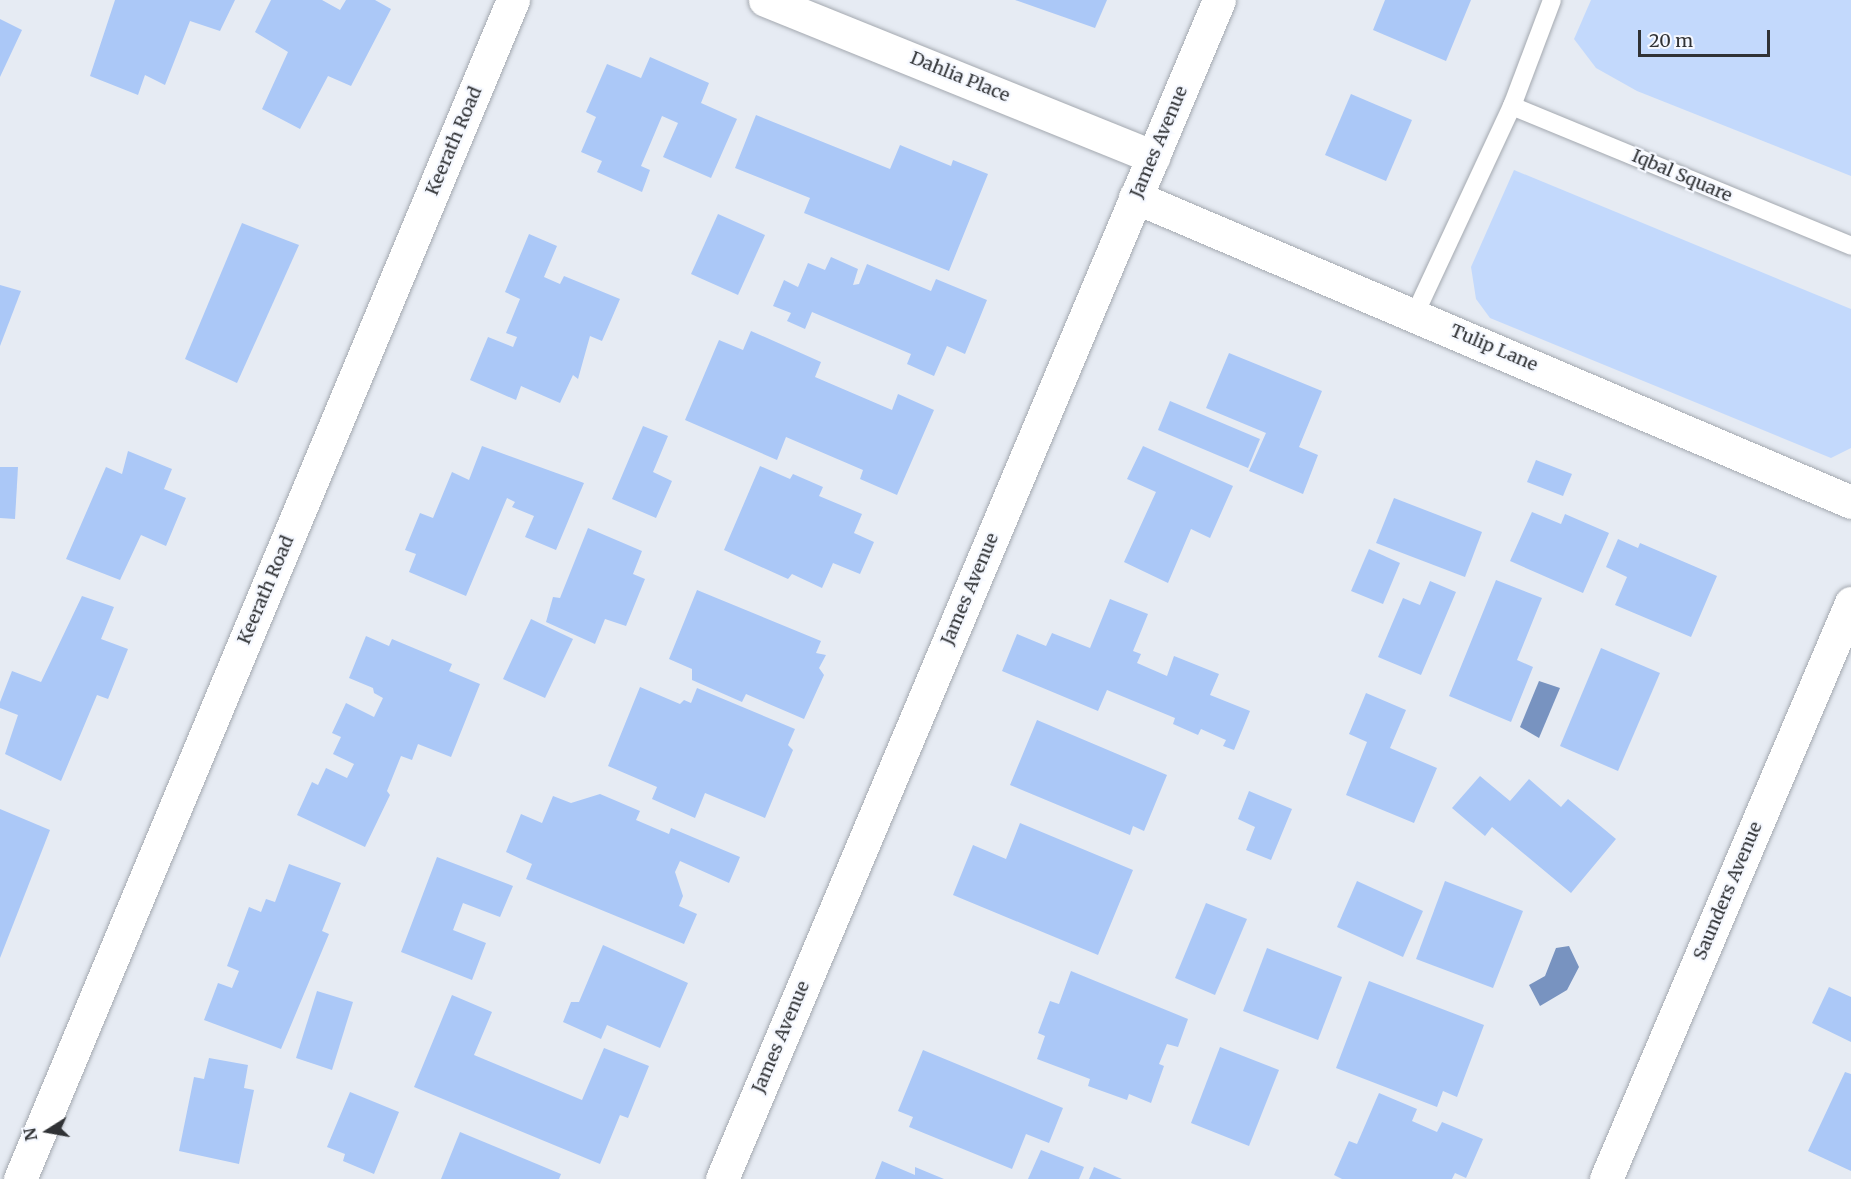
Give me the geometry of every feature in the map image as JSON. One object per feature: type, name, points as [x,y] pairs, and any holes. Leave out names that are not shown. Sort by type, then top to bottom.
[{"type":"street","name":"Keerath Road","points":[[20,1179],[513,0]]},
{"type":"street","name":"Dahlia Place","points":[[765,0],[1153,157]]},
{"type":"street","name":"James Avenue","points":[[722,1179],[1219,0]]},
{"type":"street","name":"Tulip Lane","points":[[1135,197],[1415,314],[1851,502]]},
{"type":"street","name":"Saunders Avenue","points":[[1606,1179],[1851,603]]},
{"type":"lane","points":[[1415,314],[1512,106],[1552,0]]},
{"type":"lane","name":"Iqbal Square","points":[[1512,106],[1851,246]]},
{"type":"shaded area","points":[[1591,0],[1851,0],[1851,176],[1637,91],[1596,68],[1574,39]]},
{"type":"shaded area","points":[[1514,170],[1851,309],[1851,448],[1831,458],[1490,318],[1476,299],[1471,267]]},
{"type":"shaded area","points":[[1539,681],[1560,688],[1539,738],[1520,727]]},
{"type":"shaded area","points":[[1569,946],[1579,967],[1567,990],[1540,1006],[1529,985],[1545,976],[1556,948]]},
{"type":"building","points":[[115,0],[235,0],[220,31],[190,21],[165,85],[145,75],[138,95],[90,76]]},
{"type":"building","points":[[271,0],[322,0],[340,10],[346,0],[375,0],[391,9],[351,86],[328,76],[300,129],[262,109],[288,52],[255,32]]},
{"type":"building","points":[[1015,0],[1107,0],[1095,28]]},
{"type":"building","points":[[1385,0],[1471,0],[1446,61],[1373,30]]},
{"type":"building","points":[[0,19],[22,30],[0,77]]},
{"type":"building","points":[[650,57],[709,83],[701,103],[737,119],[711,178],[663,157],[678,123],[662,116],[641,166],[650,170],[642,192],[597,172],[602,161],[581,152],[596,117],[586,112],[607,64],[641,78]]},
{"type":"building","points":[[1351,94],[1412,120],[1386,181],[1325,155]]},
{"type":"building","points":[[756,115],[890,169],[900,145],[951,166],[953,160],[988,174],[949,271],[804,213],[810,198],[735,168]]},
{"type":"building","points":[[718,214],[765,235],[738,295],[691,274]]},
{"type":"building","points":[[242,223],[299,245],[237,383],[185,359]]},
{"type":"building","points":[[529,234],[557,246],[544,277],[560,284],[564,276],[620,299],[602,341],[590,336],[578,379],[573,375],[560,403],[521,386],[516,400],[470,380],[488,337],[513,347],[517,337],[506,333],[520,299],[505,292]]},
{"type":"building","points":[[831,257],[858,269],[853,285],[859,284],[867,264],[931,291],[936,279],[987,300],[965,354],[947,346],[934,376],[907,364],[911,354],[812,312],[805,329],[787,321],[791,313],[773,306],[784,280],[798,287],[808,263],[825,270]]},
{"type":"building","points":[[0,285],[21,291],[0,346]]},
{"type":"building","points":[[751,331],[821,362],[815,377],[892,410],[898,394],[934,410],[897,495],[860,479],[863,470],[786,437],[777,460],[685,420],[719,340],[743,350]]},
{"type":"building","points":[[1229,353],[1322,391],[1299,447],[1318,455],[1303,494],[1249,471],[1266,433],[1206,408]]},
{"type":"building","points":[[1170,401],[1260,439],[1248,468],[1158,430]]},
{"type":"building","points":[[643,426],[668,436],[653,472],[672,481],[656,518],[612,499]]},
{"type":"building","points":[[482,446],[584,483],[556,550],[525,537],[534,516],[512,507],[515,502],[507,498],[466,596],[409,572],[416,554],[405,550],[420,513],[433,518],[452,472],[469,480]]},
{"type":"building","points":[[1143,446],[1233,486],[1210,538],[1191,529],[1168,583],[1124,562],[1156,492],[1127,479]]},
{"type":"building","points":[[128,451],[172,469],[164,489],[186,498],[166,546],[141,535],[120,580],[66,559],[106,467],[122,474]]},
{"type":"building","points":[[1536,460],[1572,474],[1563,496],[1527,482]]},
{"type":"building","points":[[760,466],[790,479],[793,474],[823,487],[819,496],[862,514],[854,533],[874,542],[860,574],[833,563],[822,588],[792,574],[788,579],[724,550]]},
{"type":"building","points":[[0,467],[18,467],[15,519],[0,518]]},
{"type":"building","points":[[1394,498],[1482,532],[1465,577],[1376,543]]},
{"type":"building","points":[[1532,512],[1561,524],[1565,514],[1609,533],[1583,593],[1510,561]]},
{"type":"building","points":[[588,528],[642,551],[633,574],[645,579],[626,626],[605,619],[595,644],[546,622],[553,597],[560,598]]},
{"type":"building","points":[[1618,539],[1638,548],[1640,543],[1717,576],[1691,637],[1615,605],[1627,577],[1606,567]]},
{"type":"building","points":[[1369,549],[1400,563],[1383,604],[1351,591]]},
{"type":"building","points":[[1496,580],[1542,598],[1517,660],[1533,667],[1511,722],[1449,696]]},
{"type":"building","points":[[1430,581],[1456,592],[1421,675],[1378,657],[1403,598],[1420,605]]},
{"type":"building","points":[[697,590],[821,641],[816,653],[826,655],[819,668],[824,675],[804,719],[746,694],[742,702],[692,680],[692,669],[669,659]]},
{"type":"building","points":[[82,596],[114,607],[101,639],[128,649],[108,699],[97,695],[61,781],[5,754],[18,715],[0,708],[0,702],[12,671],[41,682]]},
{"type":"building","points":[[1110,599],[1148,614],[1133,651],[1141,654],[1137,663],[1167,676],[1174,656],[1219,674],[1210,695],[1250,711],[1234,750],[1223,746],[1226,740],[1201,729],[1198,735],[1173,724],[1175,718],[1107,690],[1098,711],[1002,671],[1017,634],[1046,646],[1052,633],[1090,648]]},
{"type":"building","points":[[531,619],[573,639],[545,698],[503,679]]},
{"type":"building","points":[[366,636],[389,646],[392,639],[452,664],[449,671],[480,684],[451,757],[418,744],[412,760],[401,756],[387,791],[390,795],[365,847],[297,815],[312,782],[318,785],[326,768],[347,778],[354,764],[333,754],[341,737],[332,733],[346,703],[374,717],[383,698],[374,693],[373,688],[349,678]]},
{"type":"building","points":[[1601,648],[1660,673],[1618,771],[1560,746]]},
{"type":"building","points":[[640,687],[680,704],[684,700],[691,703],[697,688],[795,729],[788,745],[793,750],[765,818],[705,793],[695,818],[652,799],[657,787],[608,766]]},
{"type":"building","points":[[1366,693],[1406,710],[1390,748],[1437,768],[1414,823],[1346,795],[1367,742],[1349,734]]},
{"type":"building","points":[[1037,720],[1167,775],[1144,831],[1133,826],[1130,835],[1010,785]]},
{"type":"building","points":[[1480,776],[1510,801],[1529,779],[1561,807],[1568,799],[1616,839],[1571,893],[1492,827],[1485,836],[1452,808]]},
{"type":"building","points":[[1249,791],[1292,809],[1271,860],[1246,850],[1255,827],[1238,819]]},
{"type":"building","points":[[600,794],[640,811],[636,820],[669,834],[671,828],[740,857],[729,883],[680,861],[675,872],[683,896],[679,906],[697,914],[684,944],[526,879],[532,864],[506,852],[521,814],[542,823],[553,796],[571,803]]},
{"type":"building","points":[[0,809],[50,830],[0,958]]},
{"type":"building","points":[[1020,823],[1133,870],[1098,955],[953,895],[973,845],[1006,859]]},
{"type":"building","points":[[437,857],[513,886],[500,917],[463,903],[453,930],[486,943],[472,980],[401,952]]},
{"type":"building","points":[[289,864],[341,883],[322,931],[329,934],[281,1049],[204,1020],[218,983],[232,988],[239,971],[227,966],[249,907],[261,912],[266,899],[275,902]]},
{"type":"building","points":[[1357,881],[1423,911],[1403,957],[1337,927]]},
{"type":"building","points":[[1445,881],[1523,911],[1493,988],[1416,959]]},
{"type":"building","points":[[1206,903],[1247,919],[1215,995],[1175,978]]},
{"type":"building","points":[[603,945],[688,983],[660,1048],[607,1025],[601,1039],[563,1022],[571,1002],[579,1002]]},
{"type":"building","points":[[1267,948],[1342,977],[1318,1040],[1243,1011]]},
{"type":"building","points":[[1071,971],[1188,1019],[1178,1047],[1167,1044],[1159,1064],[1164,1066],[1151,1103],[1129,1094],[1127,1100],[1088,1086],[1090,1079],[1037,1059],[1045,1036],[1038,1033],[1050,1001],[1059,1004]]},
{"type":"building","points":[[1369,981],[1484,1025],[1457,1097],[1443,1091],[1437,1107],[1336,1068]]},
{"type":"building","points":[[1829,987],[1851,997],[1851,1042],[1812,1023]]},
{"type":"building","points":[[317,991],[353,1002],[332,1070],[296,1058]]},
{"type":"building","points":[[452,995],[492,1012],[474,1055],[582,1100],[604,1048],[649,1066],[628,1118],[620,1115],[600,1164],[414,1087]]},
{"type":"building","points":[[1220,1047],[1279,1070],[1249,1146],[1191,1123]]},
{"type":"building","points":[[923,1050],[1063,1108],[1049,1143],[1026,1134],[1012,1169],[909,1127],[913,1117],[898,1111]]},
{"type":"building","points":[[209,1058],[248,1065],[244,1088],[254,1090],[239,1164],[179,1151],[194,1077],[204,1079]]},
{"type":"building","points":[[1845,1072],[1851,1074],[1851,1171],[1808,1151]]},
{"type":"building","points":[[350,1092],[399,1112],[374,1174],[343,1161],[345,1154],[327,1147]]},
{"type":"building","points":[[1379,1093],[1417,1109],[1412,1121],[1437,1132],[1442,1122],[1483,1139],[1466,1178],[1455,1173],[1452,1179],[1342,1179],[1334,1175],[1349,1141],[1357,1144]]},
{"type":"building","points":[[460,1132],[561,1174],[559,1179],[441,1179]]},
{"type":"building","points":[[1041,1150],[1084,1167],[1079,1179],[1028,1179]]},
{"type":"building","points":[[882,1161],[915,1175],[915,1167],[944,1179],[875,1179]]},
{"type":"building","points":[[1094,1167],[1122,1179],[1089,1179]]}]
